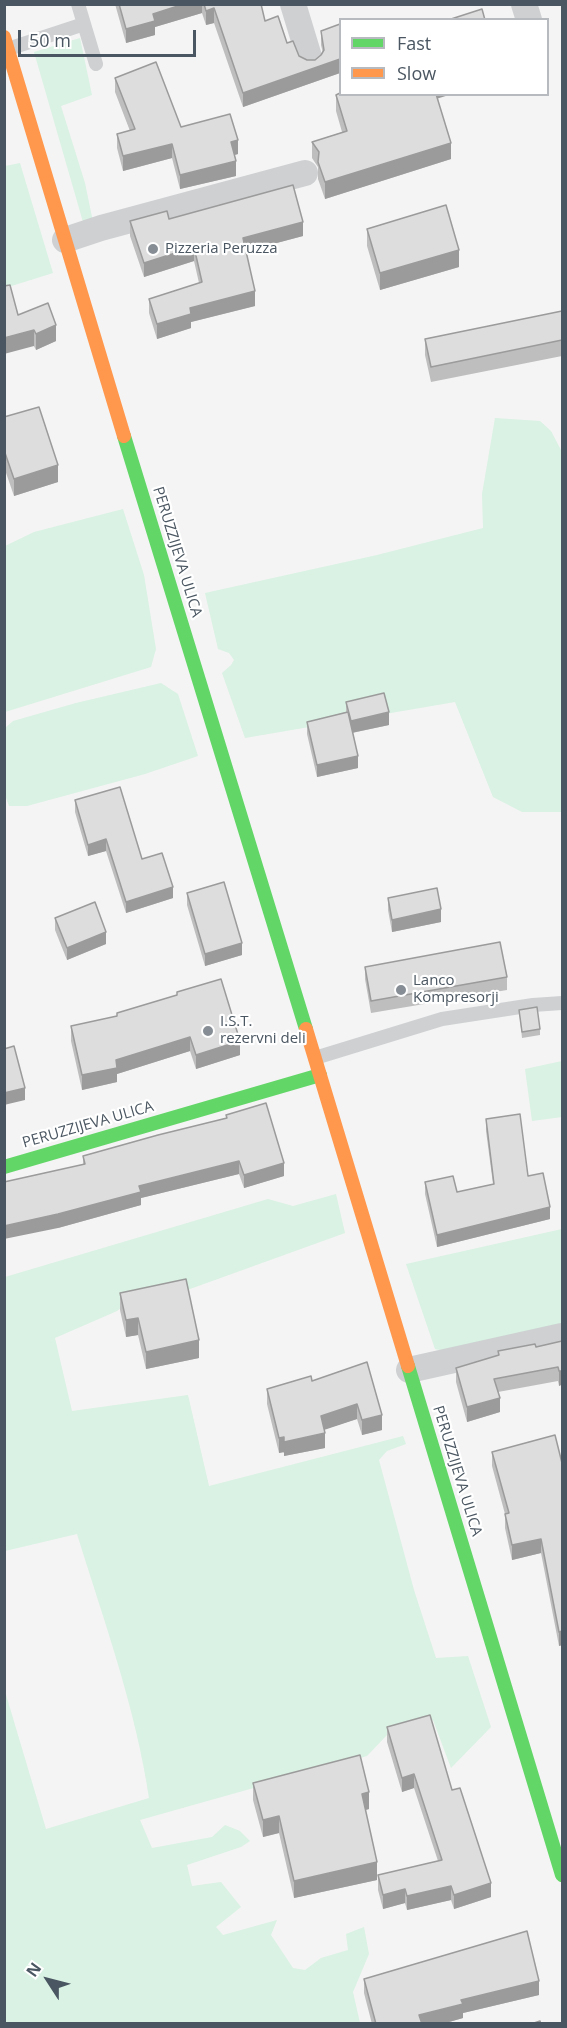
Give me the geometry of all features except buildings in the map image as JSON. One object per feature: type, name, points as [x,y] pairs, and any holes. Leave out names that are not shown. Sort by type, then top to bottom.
[{"type":"main road","name":"PERUZZIJEVA ULICA","points":[[6,43],[562,1875]]},
{"type":"main road","name":"PERUZZIJEVA ULICA","points":[[4,1167],[320,1076]]},
{"type":"street","points":[[293,4],[309,60]]},
{"type":"street","points":[[65,240],[101,228],[305,173]]},
{"type":"street","points":[[409,1370],[562,1336]]},
{"type":"lane","points":[[78,4],[96,64]]},
{"type":"lane","points":[[6,43],[84,24]]},
{"type":"lane","points":[[315,1058],[442,1019],[532,1005],[562,1003]]},
{"type":"green space","points":[[80,38],[92,95],[61,106],[85,183],[93,222],[83,222],[34,52]]},
{"type":"green space","points":[[20,163],[53,273],[5,288],[5,166]]},
{"type":"green space","points":[[495,418],[540,421],[551,431],[562,452],[562,812],[522,812],[493,797],[455,702],[245,738],[222,673],[234,660],[229,653],[218,649],[205,593],[377,555],[483,528],[482,494]]},
{"type":"green space","points":[[123,509],[144,575],[156,649],[151,667],[5,712],[5,546],[34,532]]},
{"type":"green space","points":[[161,683],[178,694],[198,756],[145,774],[27,806],[9,806],[5,795],[5,728],[13,721]]},
{"type":"green space","points":[[562,1061],[562,1117],[532,1121],[525,1069]]},
{"type":"green space","points":[[336,1194],[345,1233],[179,1293],[140,1294],[117,1311],[55,1338],[72,1411],[188,1395],[209,1486],[403,1436],[406,1444],[387,1451],[379,1460],[414,1590],[436,1658],[468,1656],[491,1727],[451,1768],[433,1720],[387,1735],[367,1756],[140,1820],[152,1848],[212,1837],[225,1825],[240,1831],[250,1841],[241,1847],[187,1865],[192,1886],[221,1882],[241,1907],[216,1927],[223,1935],[277,1920],[271,1935],[293,1968],[305,1970],[321,1958],[348,1950],[346,1934],[364,1927],[369,1954],[353,1992],[360,2023],[5,2023],[4,1688],[46,1829],[149,1798],[128,1698],[77,1534],[5,1551],[5,1277],[268,1199],[293,1206]]},
{"type":"green space","points":[[562,1229],[562,1327],[449,1352],[435,1349],[406,1264]]},
{"type":"traffic: fast","points":[[124,436],[306,1029]]},
{"type":"traffic: fast","points":[[4,1167],[320,1075]]},
{"type":"traffic: fast","points":[[408,1366],[562,1875]]},
{"type":"traffic: slow","points":[[4,37],[124,436]]},
{"type":"traffic: slow","points":[[306,1029],[408,1366]]},
{"type":"place","name":"Pizzeria Peruzza","points":[[153,249]]},
{"type":"place","name":"Lanco Kompresorji","points":[[401,990]]},
{"type":"place","name":"I.S.T. rezervni deli","points":[[208,1031]]}]
